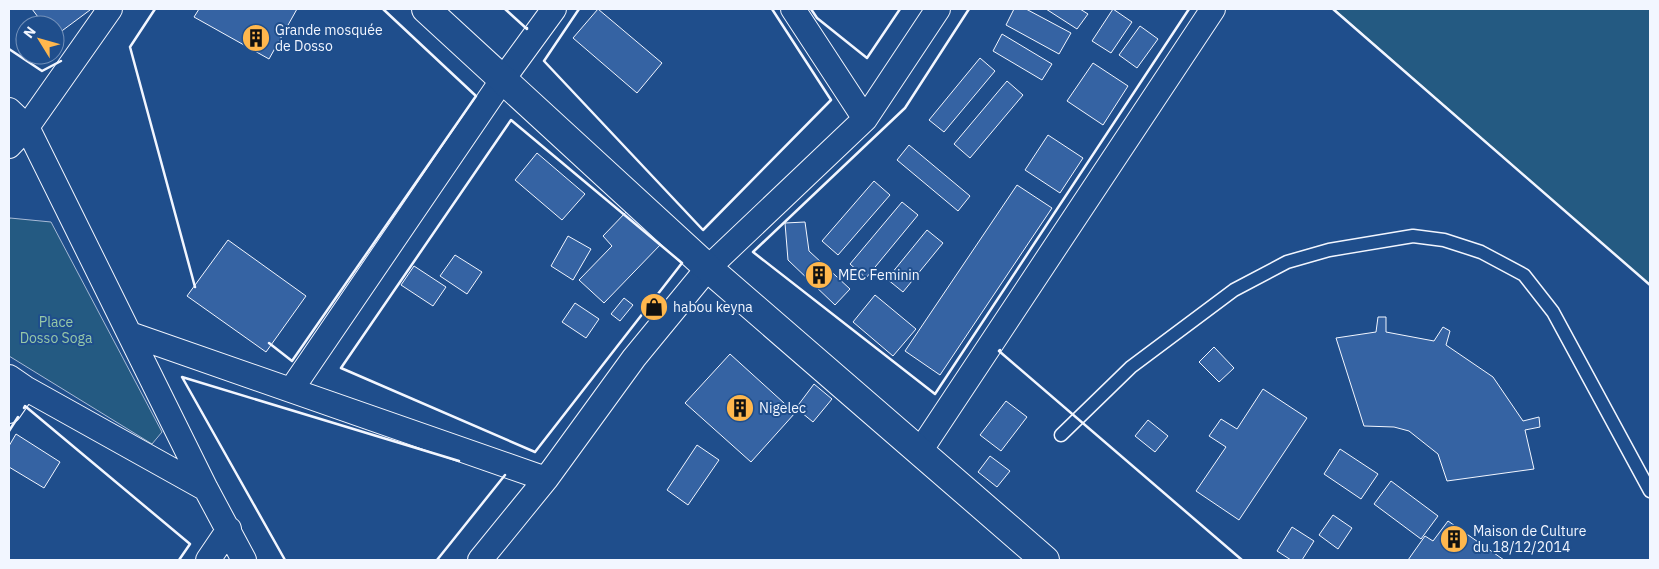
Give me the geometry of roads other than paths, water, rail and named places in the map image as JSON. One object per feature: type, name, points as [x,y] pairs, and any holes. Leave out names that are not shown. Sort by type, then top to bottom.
[{"type":"street","points":[[9,146],[27,127],[110,9]]},
{"type":"street","points":[[426,9],[708,268],[1045,560]]},
{"type":"street","points":[[291,390],[503,79],[554,9]]},
{"type":"street","points":[[793,9],[865,119]]},
{"type":"street","points":[[480,560],[546,479],[634,358],[708,268],[865,119],[938,9]]},
{"type":"street","points":[[920,451],[1213,9]]},
{"type":"street","points":[[9,110],[27,127],[206,489],[244,560]]},
{"type":"street","points":[[130,334],[546,479]]},
{"type":"street","points":[[9,411],[17,382],[206,489]]},
{"type":"street","points":[[208,560],[229,529]]},
{"type":"lane","points":[[1061,434],[1131,367],[1234,290],[1287,262],[1329,250],[1413,236],[1444,240],[1481,252],[1524,275],[1553,312],[1650,491]]},
{"type":"place","name":"Grande mosquée de Dosso","points":[[256,38]]},
{"type":"place","name":"MEC Feminin","points":[[819,275]]},
{"type":"place","name":"habou keyna","points":[[654,307]]},
{"type":"place","name":"Nigelec","points":[[740,408]]},
{"type":"place","name":"Maison de Culture du 18/12/2014","points":[[1454,539]]},
{"type":"park label","name":"Place Dosso Soga","points":[[56,330]]}]
